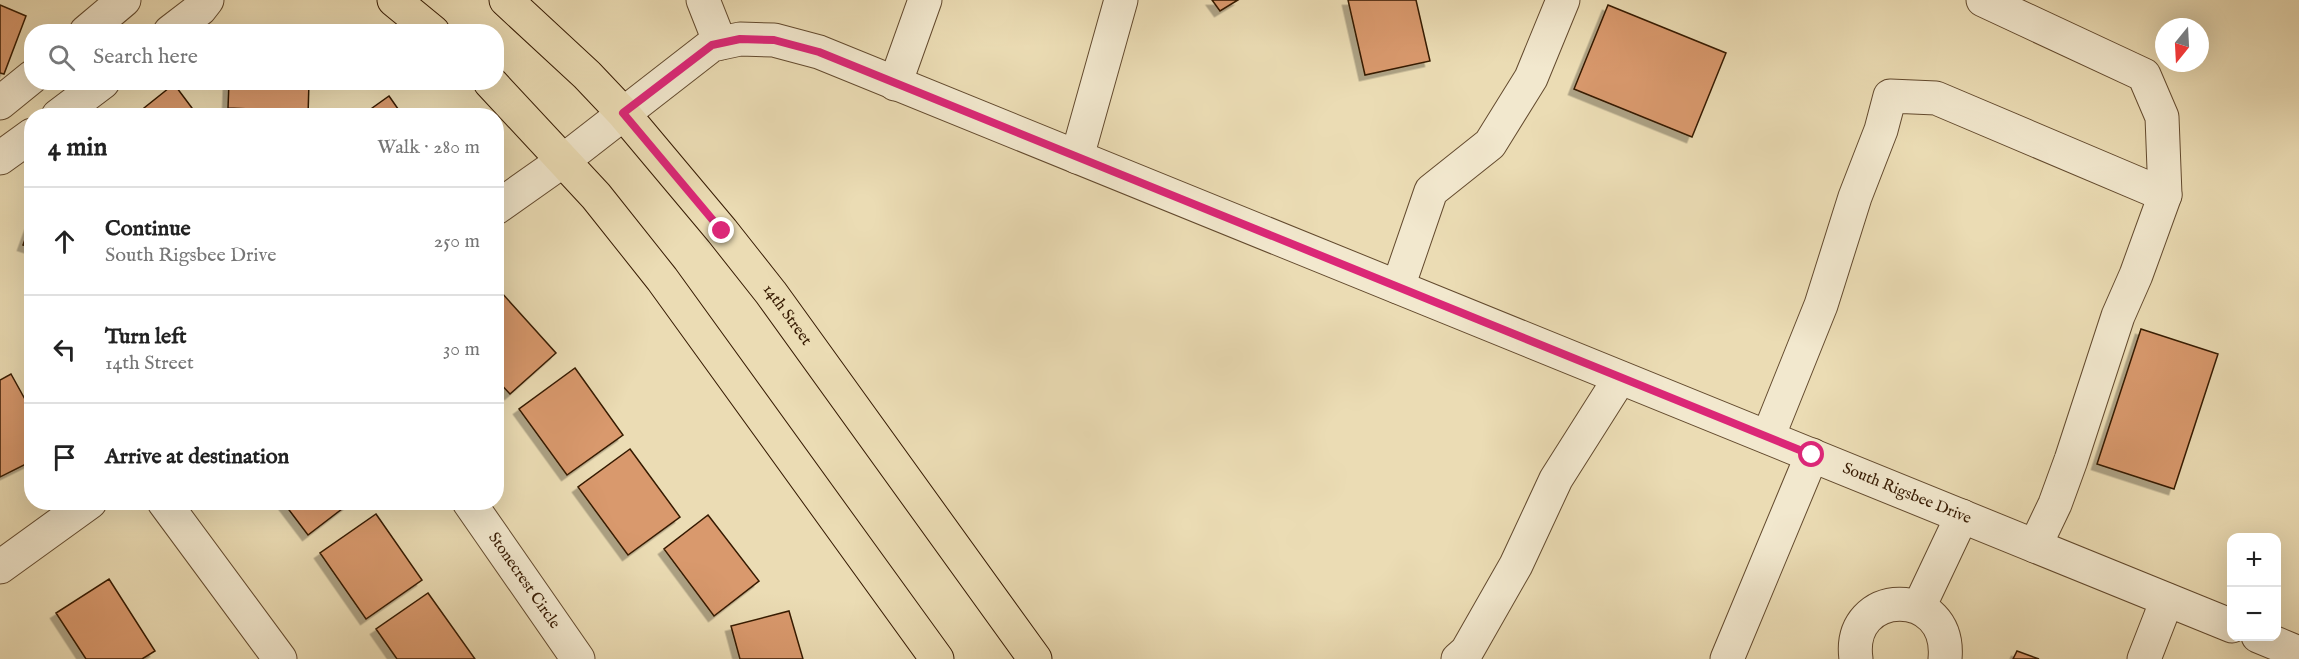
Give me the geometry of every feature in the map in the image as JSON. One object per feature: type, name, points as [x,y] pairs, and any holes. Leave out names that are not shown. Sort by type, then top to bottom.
[{"type":"main road","points":[[394,0],[423,24]]},
{"type":"main road","name":"14th Street","points":[[506,0],[587,75],[623,113],[771,293],[1035,659]]},
{"type":"main road","points":[[498,90],[564,160],[662,279],[937,659]]},
{"type":"street","points":[[96,24],[124,0]]},
{"type":"street","points":[[180,24],[200,9],[207,0]]},
{"type":"street","points":[[703,0],[720,44]]},
{"type":"street","points":[[895,84],[925,0]]},
{"type":"street","points":[[1077,157],[1121,0]]},
{"type":"street","points":[[1398,287],[1431,192],[1490,144],[1531,78],[1563,0]]},
{"type":"street","points":[[1983,0],[2144,75],[2162,117],[2165,195],[2136,275],[2118,316],[2055,504],[2035,546]]},
{"type":"street","name":"South Rigsbee Drive","points":[[504,202],[564,160],[712,45],[740,39],[774,40],[819,52],[2227,624]]},
{"type":"street","points":[[0,103],[24,84]]},
{"type":"street","points":[[69,108],[92,90]]},
{"type":"street","points":[[1768,437],[1821,305],[1856,196],[1881,130],[1890,96],[1936,98],[2165,195]]},
{"type":"street","points":[[0,158],[24,141]]},
{"type":"street","points":[[1466,656],[1516,565],[1556,479],[1620,378]]},
{"type":"street","points":[[1727,659],[1812,455]]},
{"type":"street","points":[[0,567],[79,510]]},
{"type":"street","points":[[170,510],[280,659]]},
{"type":"street","name":"Stonecrest Circle","points":[[475,510],[578,659]]},
{"type":"street","points":[[1919,607],[1962,516]]},
{"type":"street","points":[[2144,659],[2167,600]]},
{"type":"street","points":[[1856,659],[1854,648],[1857,633],[1865,620],[1876,610],[1890,604],[1905,603],[1919,607],[1932,616],[1941,628],[1946,643],[1945,659]]},
{"type":"street","points":[[2270,641],[2299,653]]},
{"type":"building","points":[[1212,0],[1238,0],[1220,11]]},
{"type":"building","points":[[1348,0],[1416,0],[1430,61],[1365,75]]},
{"type":"building","points":[[0,5],[26,16],[4,74],[0,73]]},
{"type":"building","points":[[1608,5],[1726,53],[1692,137],[1574,89]]},
{"type":"building","points":[[166,90],[178,90],[192,108],[144,108]]},
{"type":"building","points":[[229,90],[309,90],[308,108],[228,108]]},
{"type":"building","points":[[389,96],[397,108],[372,108]]},
{"type":"building","points":[[504,295],[556,353],[510,394],[504,388]]},
{"type":"building","points":[[2141,329],[2218,354],[2174,489],[2097,464]]},
{"type":"building","points":[[575,368],[623,435],[567,475],[519,409]]},
{"type":"building","points":[[11,374],[24,398],[24,465],[0,477],[0,380]]},
{"type":"building","points":[[630,449],[680,517],[628,555],[578,487]]},
{"type":"building","points":[[289,510],[341,510],[308,535]]},
{"type":"building","points":[[376,514],[422,580],[366,619],[320,553]]},
{"type":"building","points":[[708,515],[759,581],[714,616],[664,549]]},
{"type":"building","points":[[109,579],[155,651],[142,659],[86,659],[56,613]]},
{"type":"building","points":[[428,593],[475,659],[397,659],[376,629]]},
{"type":"building","points":[[789,611],[803,659],[740,659],[731,626]]},
{"type":"building","points":[[2017,651],[2039,659],[2013,659]]},
{"type":"route","points":[[722,231],[623,113],[712,45],[740,39],[774,40],[819,52],[1812,455]]}]
